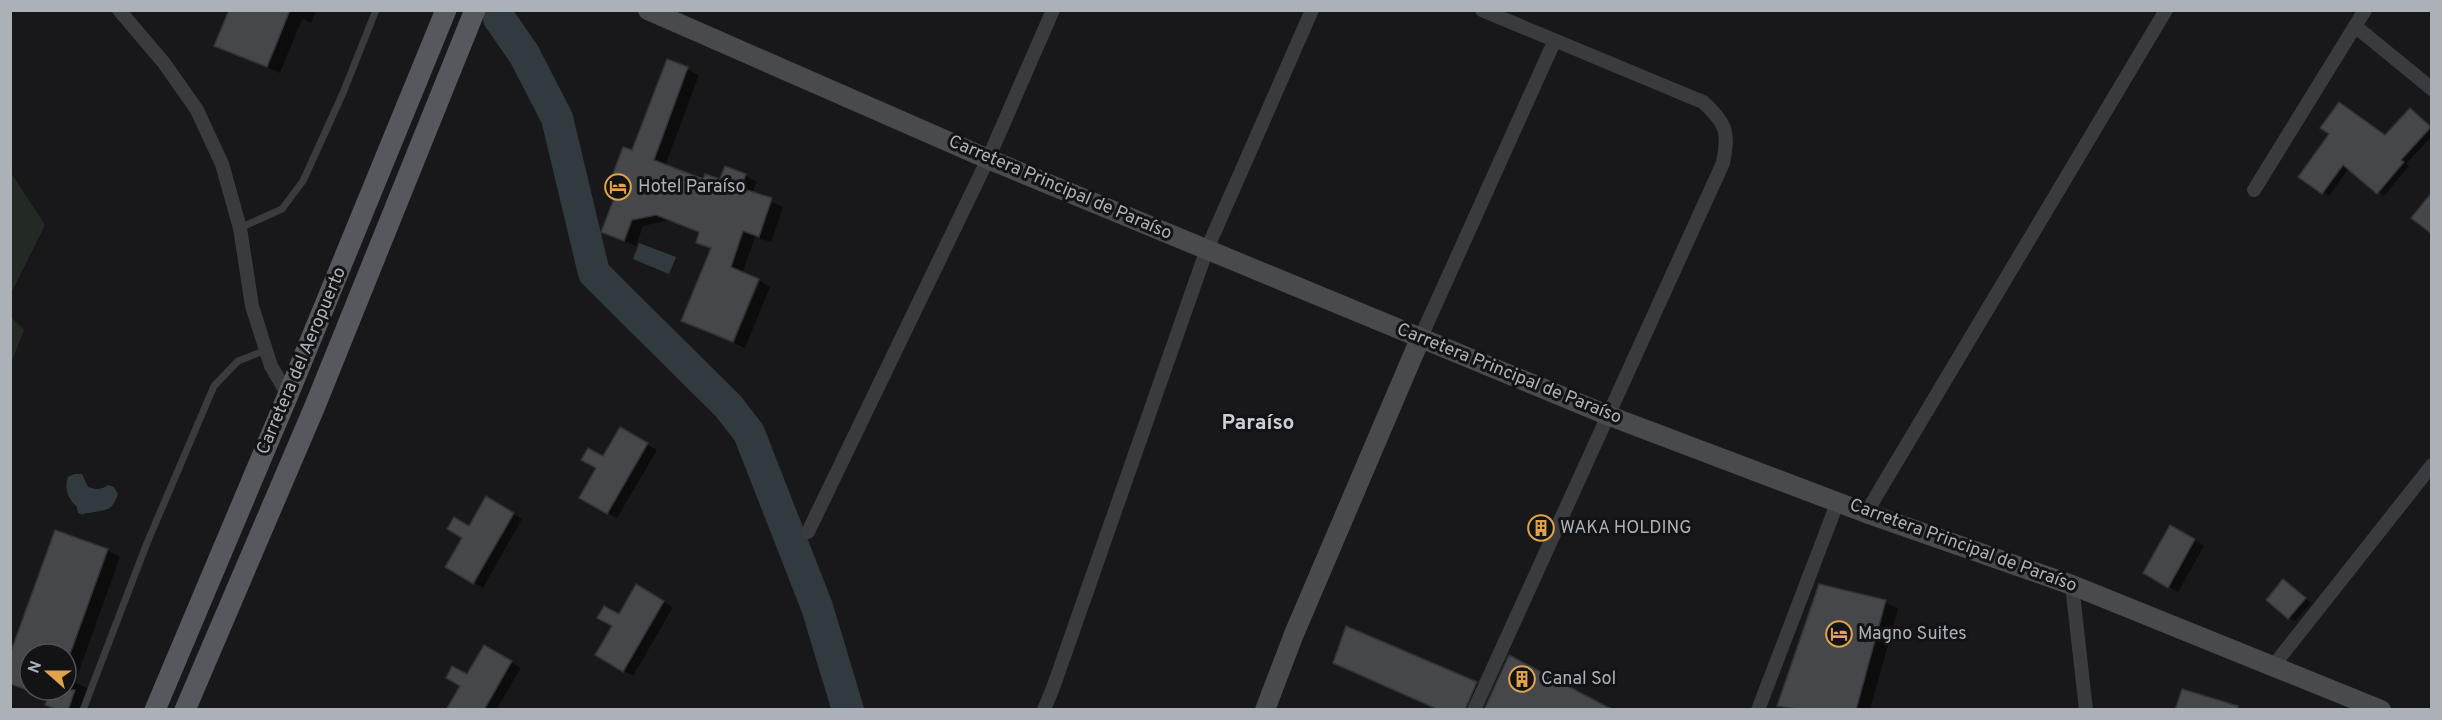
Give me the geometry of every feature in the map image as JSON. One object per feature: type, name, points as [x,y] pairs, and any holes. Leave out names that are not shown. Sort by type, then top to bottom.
[{"type":"main road","name":"Carretera del Aeropuerto","points":[[155,710],[288,395],[446,10]]},
{"type":"main road","name":"Carretera del Aeropuerto","points":[[184,710],[315,406],[475,10]]},
{"type":"street","points":[[119,10],[164,63],[197,110],[222,164],[240,228],[252,306],[271,366],[288,395]]},
{"type":"street","name":"Carretera Principal de Paraíso","points":[[648,10],[987,159],[1607,415],[1866,513],[2072,585],[2274,665],[2380,710]]},
{"type":"street","points":[[808,532],[987,159],[1053,10]]},
{"type":"street","points":[[1044,710],[1207,249],[1312,10]]},
{"type":"street","points":[[1474,710],[1723,163],[1727,139],[1720,117],[1703,102],[1554,42],[1482,10]]},
{"type":"street","points":[[1866,513],[2166,10]]},
{"type":"street","points":[[2254,190],[2365,10]]},
{"type":"street","points":[[2355,26],[2432,90]]},
{"type":"street","points":[[1265,710],[1294,634],[1420,339],[1554,42]]},
{"type":"street","points":[[2274,665],[2432,465]]},
{"type":"street","points":[[1758,710],[1838,501]]},
{"type":"street","points":[[2072,585],[2086,710]]},
{"type":"lane","points":[[240,228],[282,209],[303,181],[316,157],[376,10]]},
{"type":"lane","points":[[83,710],[147,543],[214,386],[238,361],[266,350]]},
{"type":"shaded area","points":[[11,173],[45,225],[11,293]]},
{"type":"shaded area","points":[[639,243],[676,257],[669,274],[633,259]]},
{"type":"shaded area","points":[[11,317],[24,330],[11,363]]},
{"type":"shaded area","points":[[82,474],[88,487],[101,489],[108,485],[114,487],[118,494],[113,504],[104,510],[83,515],[78,513],[67,489],[68,477]]},
{"type":"building","points":[[229,10],[290,10],[267,67],[214,46]]},
{"type":"building","points":[[667,59],[688,67],[654,160],[703,179],[705,174],[720,179],[725,166],[746,174],[741,188],[772,198],[759,237],[743,231],[731,267],[759,279],[733,342],[681,321],[711,248],[696,243],[699,232],[656,215],[632,220],[624,241],[601,232],[615,196],[606,192],[623,147],[632,150]]},
{"type":"building","points":[[2339,102],[2385,135],[2410,108],[2431,127],[2401,160],[2404,162],[2377,194],[2343,165],[2322,194],[2298,177],[2329,134],[2320,128]]},
{"type":"building","points":[[2432,192],[2432,234],[2411,218]]},
{"type":"building","points":[[620,427],[648,443],[607,514],[579,498],[596,468],[581,460],[588,448],[603,456]]},
{"type":"building","points":[[486,496],[514,513],[473,584],[445,567],[462,538],[447,529],[454,517],[469,526]]},
{"type":"building","name":"WAKA HOLDING","points":[[1539,517],[1549,524],[1540,540],[1529,534]]},
{"type":"building","points":[[2170,525],[2195,539],[2168,588],[2143,573]]},
{"type":"building","points":[[55,530],[108,549],[74,642],[18,642],[18,687],[10,684],[10,654]]},
{"type":"building","points":[[2283,579],[2306,598],[2288,619],[2266,600]]},
{"type":"building","points":[[636,584],[664,601],[623,672],[595,655],[612,626],[597,618],[604,606],[619,614]]},
{"type":"building","name":"Magno Suites","points":[[1819,584],[1886,600],[1856,710],[1804,710],[1777,706]]},
{"type":"building","points":[[1346,626],[1477,682],[1465,710],[1439,710],[1333,663]]},
{"type":"building","points":[[484,645],[512,661],[484,710],[446,710],[460,686],[446,678],[452,666],[467,674]]},
{"type":"building","name":"Canal Sol","points":[[1509,655],[1613,710],[1484,710]]},
{"type":"building","points":[[2182,689],[2238,706],[2238,710],[2175,710]]},
{"type":"building","points":[[46,702],[71,702],[68,710],[58,710],[45,705]]},
{"type":"waterway","points":[[499,18],[524,54],[557,118],[594,273],[729,407],[749,433],[817,607],[848,710]]},
{"type":"place","name":"Hotel Paraíso","points":[[618,187]]},
{"type":"place","name":"WAKA HOLDING","points":[[1541,528]]},
{"type":"place","name":"Magno Suites","points":[[1839,634]]},
{"type":"place","name":"Canal Sol","points":[[1522,679]]},
{"type":"district","name":"Paraíso","points":[[1258,423]]}]
